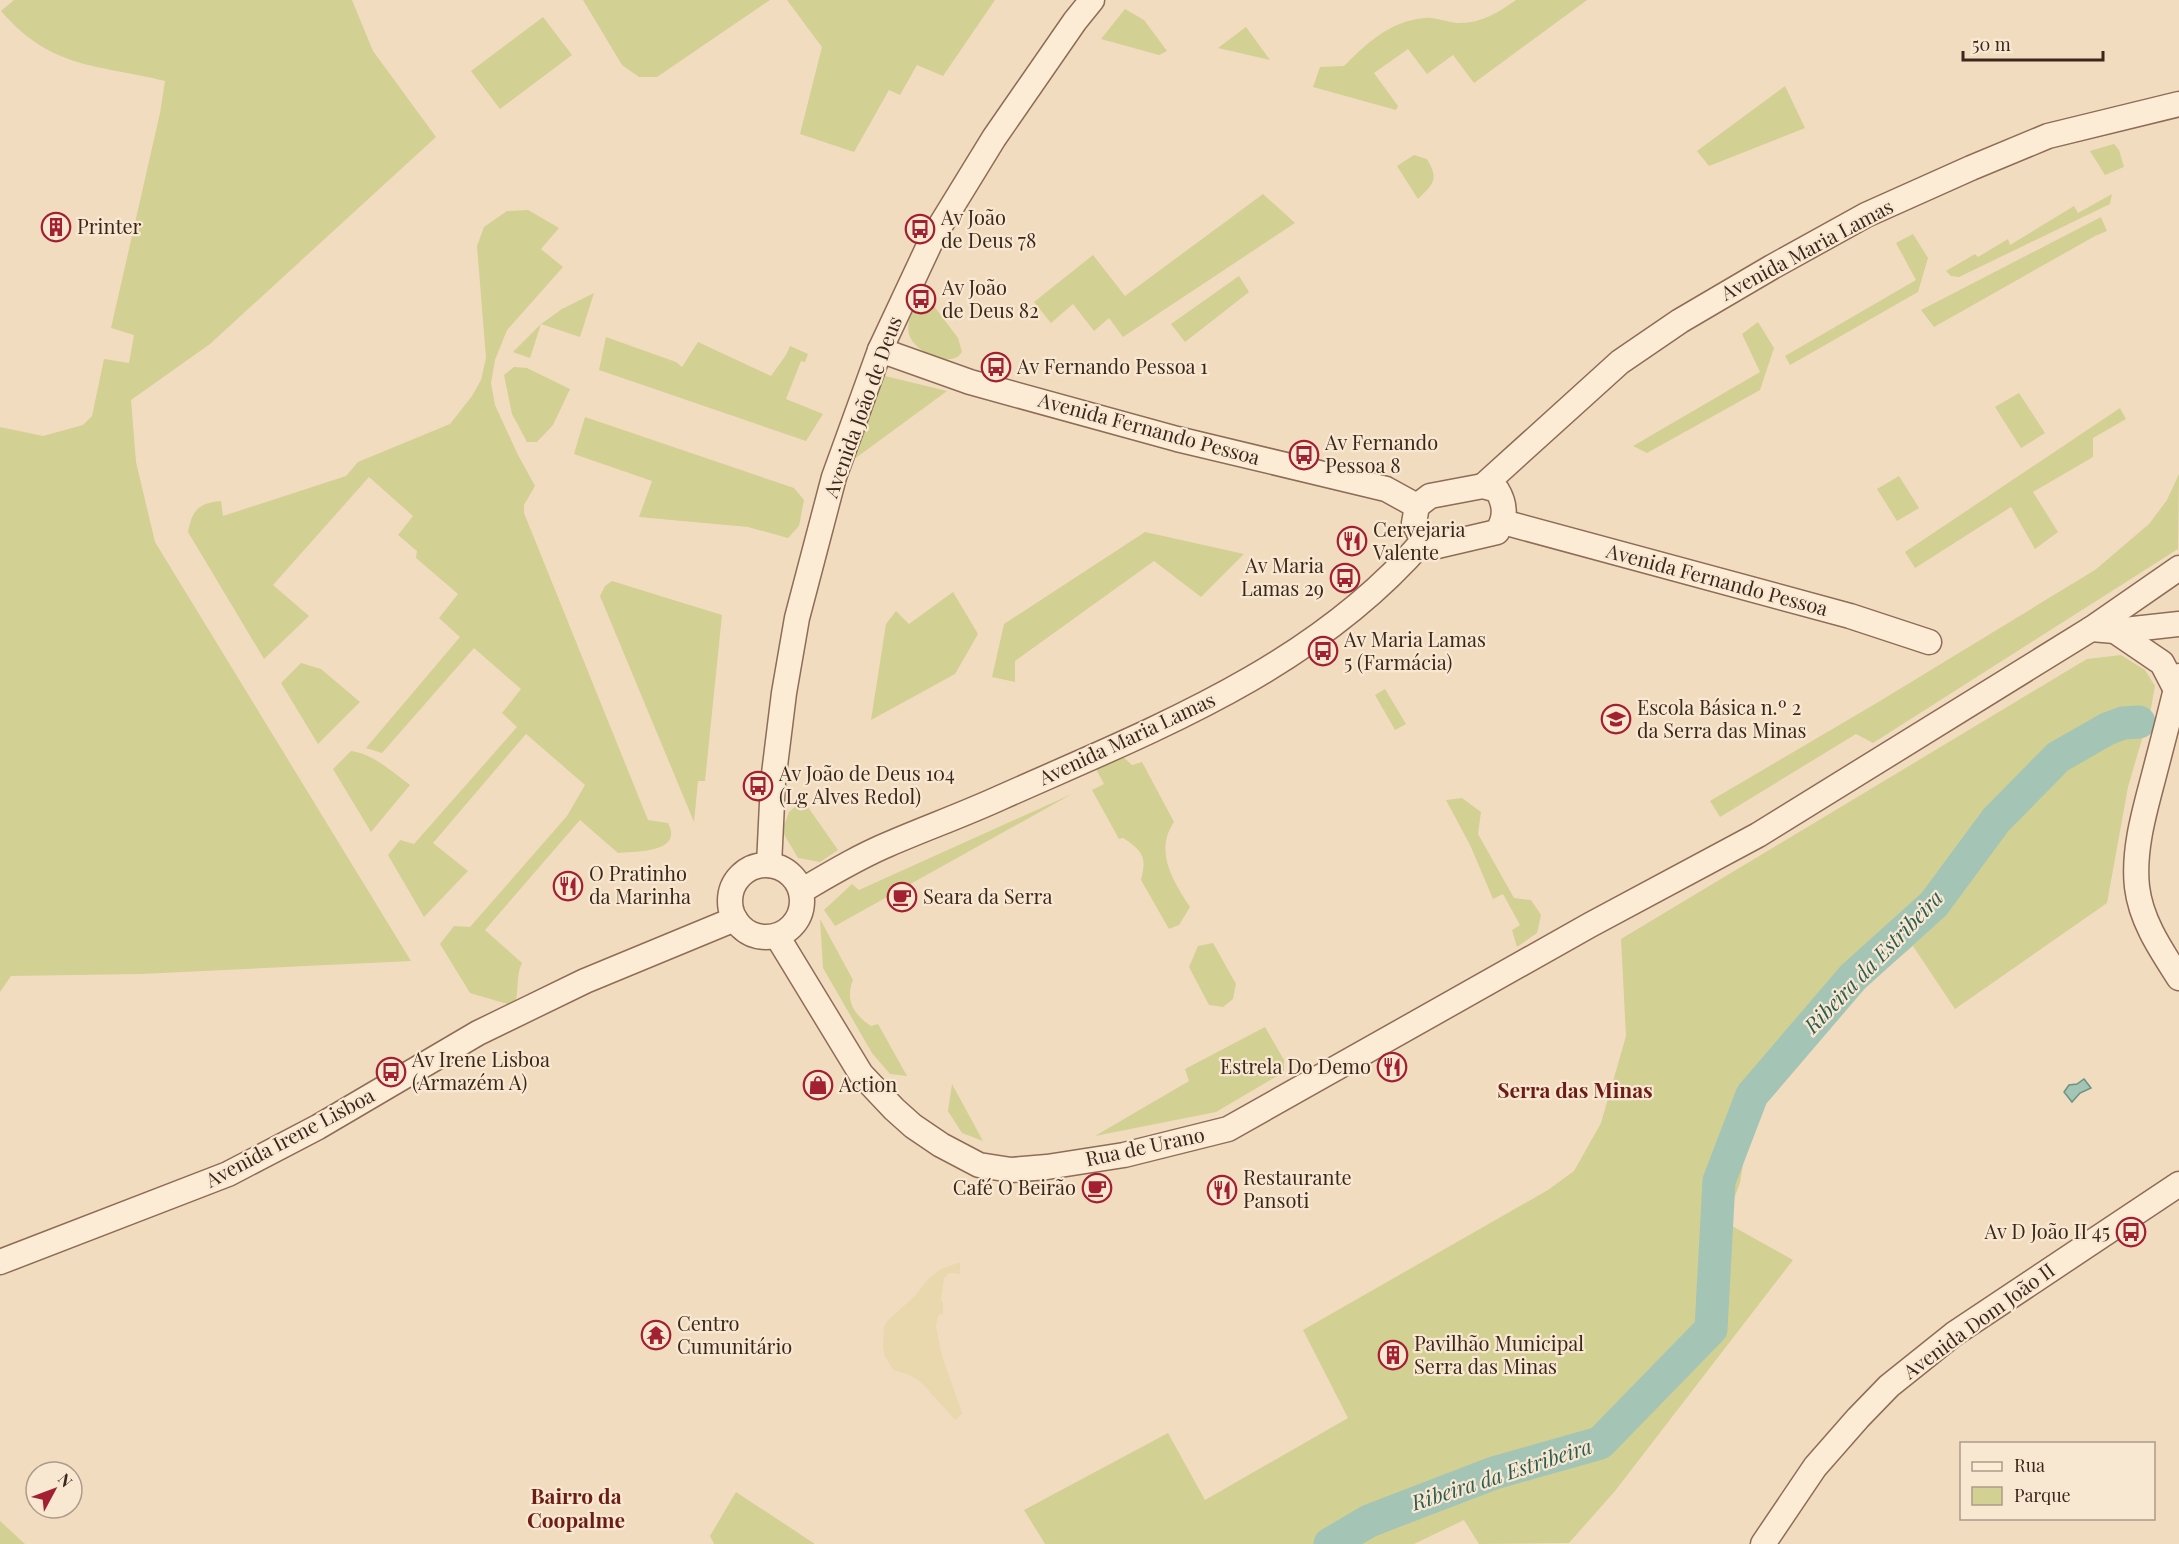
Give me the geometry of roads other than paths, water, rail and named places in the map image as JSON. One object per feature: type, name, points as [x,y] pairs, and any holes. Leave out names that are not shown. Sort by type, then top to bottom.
[{"type":"street","name":"Avenida João de Deus","points":[[769,865],[773,782],[784,693],[797,618],[834,477],[880,350],[928,246],[968,179],[1075,21],[1092,0]]},
{"type":"street","name":"Avenida Maria Lamas","points":[[1483,486],[1620,362],[1680,321],[1866,215],[2048,136],[2179,104]]},
{"type":"street","name":"Avenida Fernando Pessoa","points":[[880,350],[970,382],[1177,439],[1386,489],[1417,506]]},
{"type":"street","points":[[1483,486],[1497,490],[1504,502],[1503,522],[1497,532],[1437,546],[1424,541],[1414,523],[1417,506],[1430,496],[1483,486]]},
{"type":"street","name":"Avenida Fernando Pessoa","points":[[1503,522],[1850,616],[1929,642]]},
{"type":"street","name":"Avenida Maria Lamas","points":[[801,891],[848,863],[888,844],[1002,798],[1219,698],[1293,654],[1398,570],[1424,541]]},
{"type":"street","name":"Rua de Urano","points":[[777,936],[861,1074],[913,1126],[950,1150],[979,1165],[1011,1170],[1047,1167],[1124,1155],[1228,1129],[1573,934],[1758,835],[2091,629],[2179,568]]},
{"type":"street","points":[[2091,629],[2115,631],[2179,624]]},
{"type":"street","points":[[2115,631],[2162,663],[2177,683],[2143,818],[2136,863],[2137,887],[2144,914],[2158,947],[2179,978]]},
{"type":"street","points":[[757,866],[780,867],[796,881],[801,891],[800,913],[795,923],[777,936],[753,935],[742,928],[735,919],[730,900],[737,879],[746,871],[757,866]]},
{"type":"street","name":"Avenida Irene Lisboa","points":[[0,1262],[228,1174],[318,1127],[488,1028],[585,981],[735,919]]},
{"type":"street","name":"Avenida Dom João II","points":[[1763,1544],[1815,1467],[1889,1386],[1954,1334],[2179,1184]]},
{"type":"waterway","name":"Ribeira da Estribeira","points":[[1330,1544],[1369,1521],[1494,1473],[1600,1443],[1711,1329],[1719,1181],[1752,1095],[1853,977],[1934,904],[1996,820],[2058,757],[2107,729],[2123,723],[2139,722]]},
{"type":"place","name":"Printer","points":[[56,227]]},
{"type":"place","name":"Av João de Deus 78","points":[[920,229]]},
{"type":"place","name":"Av João de Deus 82","points":[[921,299]]},
{"type":"place","name":"Av Fernando Pessoa 1","points":[[996,367]]},
{"type":"place","name":"Av Fernando Pessoa 8","points":[[1304,455]]},
{"type":"place","name":"Cervejaria Valente","points":[[1352,541]]},
{"type":"place","name":"Av Maria Lamas 29","points":[[1345,578]]},
{"type":"place","name":"Av Maria Lamas 5 (Farmácia)","points":[[1323,651]]},
{"type":"place","name":"Escola Básica n.º 2 da Serra das Minas","points":[[1616,719]]},
{"type":"place","name":"Av João de Deus 104 (Lg Alves Redol)","points":[[758,786]]},
{"type":"place","name":"O Pratinho da Marinha","points":[[568,886]]},
{"type":"place","name":"Seara da Serra","points":[[902,897]]},
{"type":"place","name":"Estrela Do Demo","points":[[1392,1067]]},
{"type":"place","name":"Av Irene Lisboa (Armazém A)","points":[[391,1072]]},
{"type":"place","name":"Action","points":[[818,1085]]},
{"type":"place","name":"Café O Beirão","points":[[1097,1188]]},
{"type":"place","name":"Restaurante Pansoti","points":[[1222,1190]]},
{"type":"place","name":"Av D João II 45","points":[[2131,1232]]},
{"type":"place","name":"Centro Cumunitário","points":[[656,1335]]},
{"type":"place","name":"Pavilhão Municipal Serra das Minas","points":[[1393,1355]]},
{"type":"district","name":"Serra das Minas","points":[[1575,1091]]},
{"type":"district","name":"Bairro da Coopalme","points":[[576,1509]]}]
